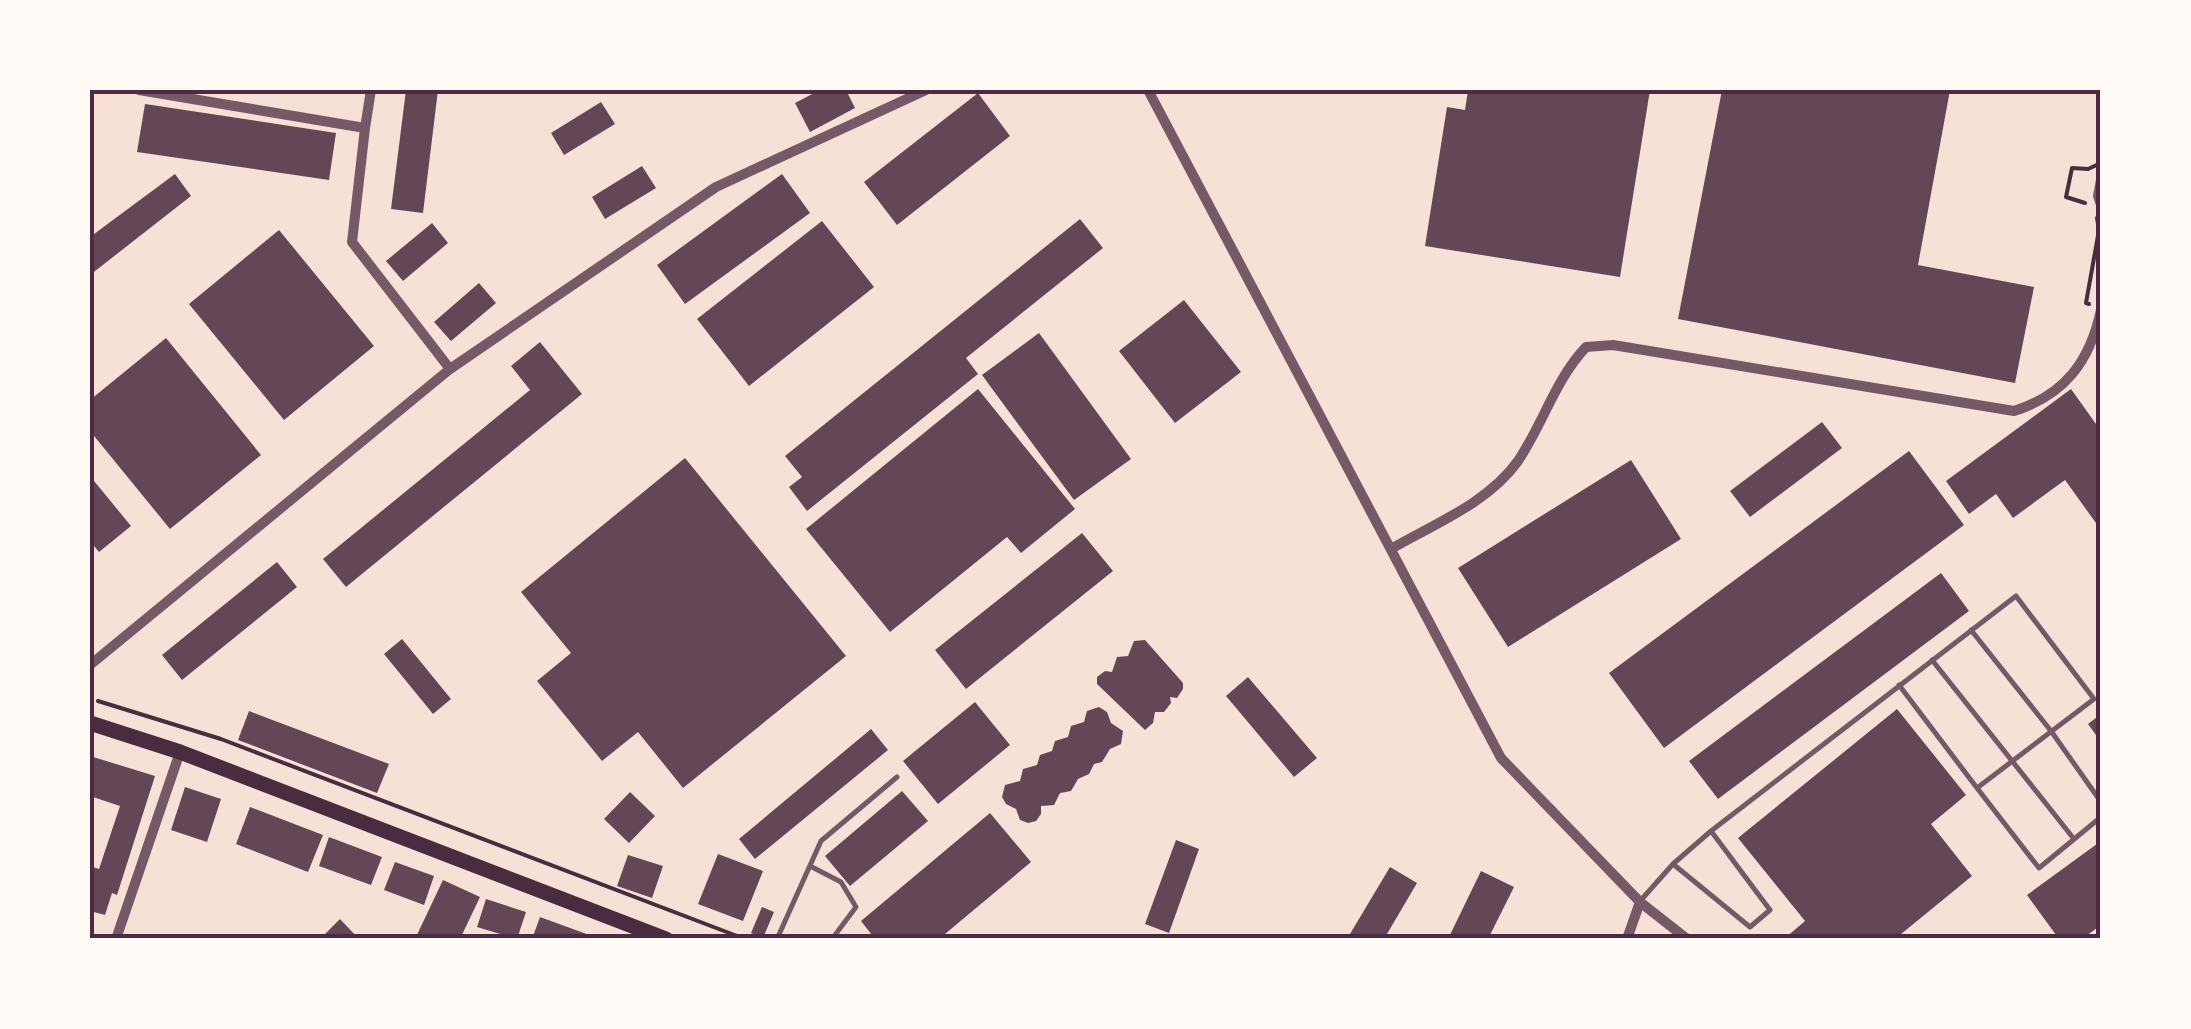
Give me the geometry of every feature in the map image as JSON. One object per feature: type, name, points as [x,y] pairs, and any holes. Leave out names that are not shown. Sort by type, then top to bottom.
[{"type":"main road","points":[[90,723],[180,752],[666,939]]},
{"type":"street","points":[[140,90],[365,128]]},
{"type":"street","points":[[371,90],[352,242],[450,369]]},
{"type":"street","points":[[90,666],[450,369],[716,187],[926,90]]},
{"type":"street","points":[[1148,90],[1501,758],[1640,902],[1687,939]]},
{"type":"street","points":[[2101,180],[2101,204]]},
{"type":"street","points":[[1391,550],[1492,491],[1518,460],[1570,364],[1586,347],[1614,346],[2014,411],[2034,405],[2076,372],[2094,342],[2101,310]]},
{"type":"street","points":[[116,939],[180,752]]},
{"type":"street","points":[[1628,939],[1640,902]]},
{"type":"lane","points":[[1640,902],[1674,864],[1712,831],[2016,596],[2094,699],[1977,788]]},
{"type":"lane","points":[[1971,630],[2052,731],[2101,802]]},
{"type":"lane","points":[[1932,660],[2074,839]]},
{"type":"lane","points":[[1899,684],[2039,868],[2101,817]]},
{"type":"lane","points":[[776,939],[822,842],[897,777]]},
{"type":"lane","points":[[1674,864],[1750,927],[1760,919],[1770,910],[1712,831]]},
{"type":"lane","points":[[810,866],[841,882],[856,907],[832,939]]},
{"type":"path","points":[[2086,303],[2099,230],[2096,214],[2082,200],[2066,196],[2072,168],[2088,169],[2101,163]]},
{"type":"path","points":[[98,700],[221,738],[745,939]]},
{"type":"building","points":[[406,90],[438,90],[423,213],[391,209]]},
{"type":"building","points":[[820,90],[846,90],[855,108],[810,132],[795,103]]},
{"type":"building","points":[[1468,90],[1650,90],[1620,277],[1425,246],[1447,107],[1465,110]]},
{"type":"building","points":[[1722,90],[1950,90],[1918,265],[2034,287],[2015,383],[1678,319]]},
{"type":"building","points":[[978,93],[1010,136],[897,225],[864,182]]},
{"type":"building","points":[[601,102],[615,124],[564,155],[551,133]]},
{"type":"building","points":[[145,104],[336,133],[329,180],[137,152]]},
{"type":"building","points":[[642,166],[656,188],[605,219],[592,197]]},
{"type":"building","points":[[175,174],[191,196],[90,275],[90,237]]},
{"type":"building","points":[[782,174],[810,213],[685,304],[657,265]]},
{"type":"building","points":[[1080,219],[1103,248],[966,358],[978,374],[807,511],[789,487],[802,477],[785,456]]},
{"type":"building","points":[[822,221],[874,287],[749,386],[697,319]]},
{"type":"building","points":[[432,223],[448,243],[403,281],[386,261]]},
{"type":"building","points":[[279,230],[374,346],[284,420],[189,304]]},
{"type":"building","points":[[479,283],[496,303],[451,341],[434,322]]},
{"type":"building","points":[[1184,300],[1241,372],[1175,423],[1119,351]]},
{"type":"building","points":[[1039,333],[1131,459],[1074,500],[982,375]]},
{"type":"building","points":[[166,338],[261,455],[170,529],[90,431],[90,400]]},
{"type":"building","points":[[540,342],[582,394],[346,587],[323,559],[530,390],[511,366]]},
{"type":"building","points":[[978,389],[1075,509],[1021,553],[1007,537],[890,632],[806,529]]},
{"type":"building","points":[[2071,389],[2101,431],[2101,530],[2065,480],[2013,518],[1996,494],[1969,514],[1946,481]]},
{"type":"building","points":[[1822,422],[1842,448],[1750,517],[1730,491]]},
{"type":"building","points":[[1909,451],[1964,525],[1664,748],[1609,673]]},
{"type":"building","points":[[685,458],[846,656],[683,788],[638,732],[602,761],[537,681],[571,653],[521,592]]},
{"type":"building","points":[[1631,460],[1681,539],[1508,647],[1458,568]]},
{"type":"building","points":[[90,476],[131,526],[99,552],[90,541]]},
{"type":"building","points":[[1082,533],[1113,571],[966,689],[935,650]]},
{"type":"building","points":[[277,562],[297,587],[182,680],[162,655]]},
{"type":"building","points":[[1941,573],[1969,611],[1718,799],[1689,761]]},
{"type":"building","points":[[402,639],[451,699],[433,714],[384,654]]},
{"type":"building","points":[[1145,640],[1183,683],[1183,689],[1177,698],[1170,697],[1171,703],[1164,712],[1155,712],[1153,723],[1145,730],[1097,684],[1097,677],[1105,671],[1112,672],[1117,657],[1128,656],[1134,641]]},
{"type":"building","points":[[1248,677],[1317,758],[1294,777],[1226,696]]},
{"type":"building","points":[[975,702],[1010,745],[938,804],[903,761]]},
{"type":"building","points":[[1099,707],[1123,731],[1121,744],[1110,749],[1102,762],[1094,764],[1089,774],[1078,779],[1071,791],[1060,793],[1054,805],[1041,806],[1036,821],[1020,820],[1016,809],[1002,797],[1005,785],[1020,781],[1023,769],[1037,765],[1040,755],[1052,751],[1055,741],[1068,737],[1071,726],[1084,722],[1087,711]]},
{"type":"building","points":[[1897,709],[1966,795],[1931,824],[1972,876],[1895,939],[1784,939],[1805,921],[1738,838]]},
{"type":"building","points":[[249,711],[389,764],[377,793],[238,740]]},
{"type":"building","points":[[2101,714],[2101,742],[2088,724]]},
{"type":"building","points":[[871,729],[888,750],[755,859],[739,839]]},
{"type":"building","points":[[90,756],[155,776],[117,895],[112,893],[105,915],[90,911],[90,866],[99,869],[120,806],[90,796]]},
{"type":"building","points":[[185,787],[221,799],[207,842],[171,830]]},
{"type":"building","points":[[902,791],[928,821],[850,886],[825,856]]},
{"type":"building","points":[[630,792],[655,816],[629,843],[604,819]]},
{"type":"building","points":[[250,807],[323,835],[308,872],[236,844]]},
{"type":"building","points":[[990,813],[1031,862],[939,939],[875,939],[861,921]]},
{"type":"building","points":[[329,837],[382,857],[371,885],[319,866]]},
{"type":"building","points":[[1176,840],[1199,849],[1169,933],[1145,924]]},
{"type":"building","points":[[2101,841],[2101,925],[2082,939],[2059,939],[2027,895]]},
{"type":"building","points":[[718,854],[763,871],[743,921],[698,904]]},
{"type":"building","points":[[628,855],[663,866],[652,898],[617,886]]},
{"type":"building","points":[[395,862],[434,876],[424,905],[384,890]]},
{"type":"building","points":[[1390,867],[1417,883],[1384,939],[1347,939]]},
{"type":"building","points":[[1481,871],[1514,887],[1488,939],[1448,939]]},
{"type":"building","points":[[443,880],[480,897],[460,939],[415,939]]},
{"type":"building","points":[[486,899],[526,912],[517,939],[477,927]]},
{"type":"building","points":[[762,907],[774,912],[763,938],[751,933]]},
{"type":"building","points":[[540,917],[592,936],[591,939],[532,939]]},
{"type":"building","points":[[340,919],[359,939],[320,939]]}]
